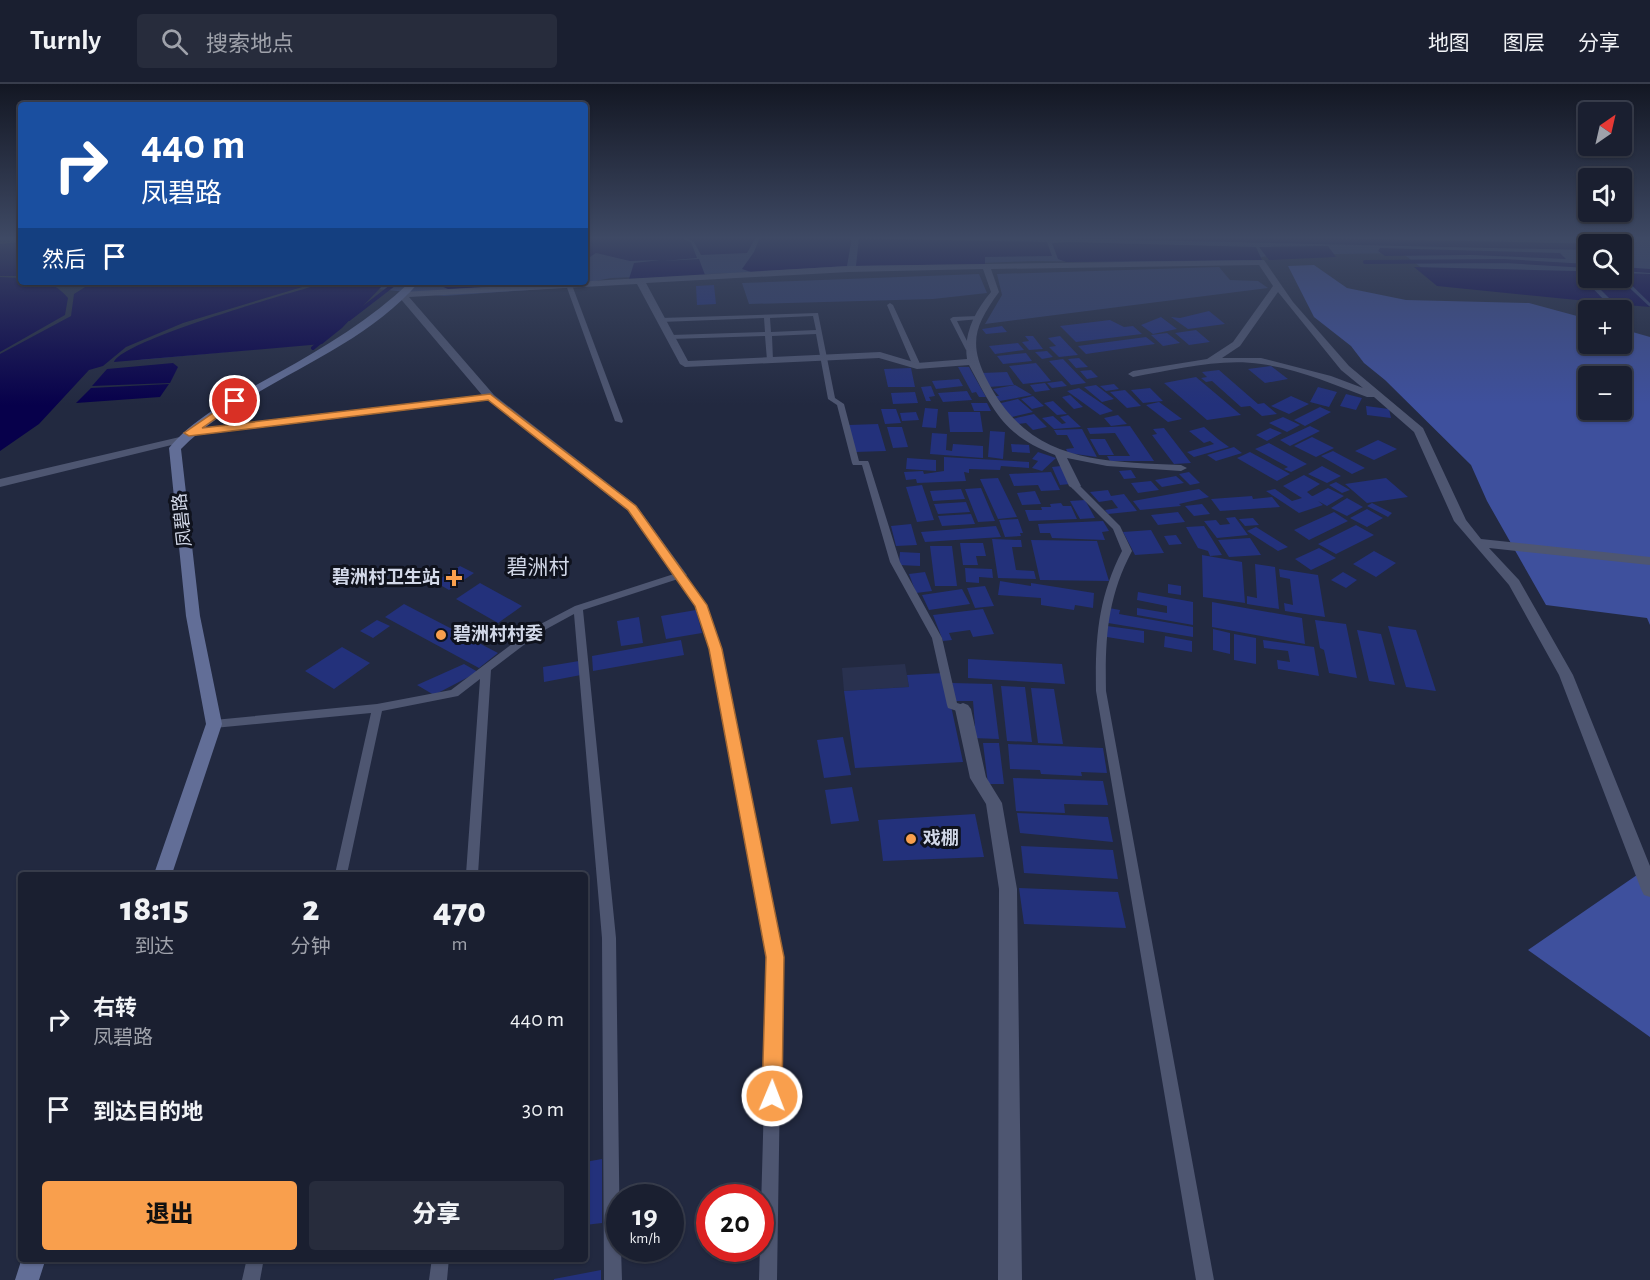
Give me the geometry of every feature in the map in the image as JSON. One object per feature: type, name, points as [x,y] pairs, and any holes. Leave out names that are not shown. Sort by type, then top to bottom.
[{"type":"main road","points":[[187,436],[235,401],[327,349],[402,295]]},
{"type":"main road","name":"凤碧路","points":[[164,872],[214,724],[190,594],[175,448],[187,436]]},
{"type":"main road","points":[[27,1280],[33,1262]]},
{"type":"street","points":[[402,295],[439,293]]},
{"type":"street","points":[[647,293],[686,364],[880,355],[917,366],[972,362]]},
{"type":"street","points":[[994,293],[978,318],[969,349],[972,362],[999,411],[1032,440],[1060,455],[1136,466],[1180,468]]},
{"type":"street","points":[[1210,361],[1237,344],[1273,293]]},
{"type":"street","points":[[1283,293],[1344,368],[1419,430],[1460,521],[1514,583],[1566,675],[1650,889]]},
{"type":"street","points":[[402,295],[490,397],[632,508],[680,575]]},
{"type":"street","points":[[1133,374],[1210,361],[1261,361],[1327,378],[1385,400]]},
{"type":"street","points":[[0,483],[187,436],[490,397]]},
{"type":"street","points":[[1060,455],[1075,486]]},
{"type":"street","points":[[1477,543],[1650,561]]},
{"type":"street","points":[[963,709],[978,778],[994,802],[1008,889],[1010,1280]]},
{"type":"lane","points":[[572,293],[619,421]]},
{"type":"lane","points":[[890,305],[917,366]]},
{"type":"lane","points":[[662,320],[816,314],[832,399],[840,404],[856,463],[865,463],[895,562],[937,638],[952,705],[963,709]]},
{"type":"lane","points":[[766,316],[770,360]]},
{"type":"lane","points":[[969,349],[953,319],[978,318]]},
{"type":"lane","points":[[671,337],[819,332]]},
{"type":"lane","points":[[1075,486],[1117,528],[1127,551],[1116,570],[1104,611],[1100,634],[1101,692],[1205,1280]]},
{"type":"lane","points":[[214,724],[377,708],[454,693],[537,630],[578,608],[680,575],[701,605],[716,649],[775,957],[768,1280]]},
{"type":"lane","points":[[578,608],[609,938],[612,1280]]},
{"type":"lane","points":[[472,872],[486,669]]},
{"type":"lane","points":[[340,872],[377,708]]},
{"type":"lane","points":[[251,1280],[255,1262]]},
{"type":"lane","points":[[438,1280],[440,1262]]},
{"type":"shaded area","points":[[0,293],[64,293],[68,298],[65,315],[0,352]]},
{"type":"shaded area","points":[[283,293],[183,323],[126,347],[103,366],[89,370],[39,424],[0,451],[0,354],[71,316],[74,294]]},
{"type":"shaded area","points":[[291,293],[376,293],[342,328],[322,344],[114,362],[124,353],[146,341]]},
{"type":"shaded area","points":[[302,293],[374,293],[315,344],[139,360]]},
{"type":"shaded area","points":[[414,293],[489,293],[444,296]]},
{"type":"shaded area","points":[[745,293],[987,293],[933,299],[749,304]]},
{"type":"shaded area","points":[[1001,293],[1230,293],[985,324]]},
{"type":"shaded area","points":[[1302,293],[1371,293],[1406,300],[1529,303],[1578,316],[1578,354],[1632,354],[1632,332],[1650,337],[1650,625],[1647,618],[1546,605],[1487,501],[1471,465],[1385,380],[1364,363],[1351,346],[1314,317]]},
{"type":"shaded area","points":[[1505,293],[1597,293],[1604,300],[1578,300]]},
{"type":"shaded area","points":[[1526,293],[1650,293],[1650,306],[1632,304],[1632,300],[1594,300]]},
{"type":"shaded area","points":[[1604,293],[1635,293],[1650,307],[1632,305],[1632,300],[1611,300]]},
{"type":"shaded area","points":[[1639,293],[1650,293],[1650,303]]},
{"type":"shaded area","points":[[173,363],[178,367],[170,383],[92,386],[107,369]]},
{"type":"shaded area","points":[[169,384],[160,397],[76,403],[91,388]]},
{"type":"shaded area","points":[[905,664],[909,687],[844,691],[842,668]]},
{"type":"shaded area","points":[[1650,866],[1650,1037],[1528,950]]},
{"type":"building","points":[[696,293],[715,293],[716,304],[697,305]]},
{"type":"building","points":[[1209,311],[1225,324],[1188,329],[1171,317],[1180,318]]},
{"type":"building","points":[[1161,317],[1177,329],[1153,334],[1141,325]]},
{"type":"building","points":[[1110,320],[1124,327],[1133,326],[1142,334],[1076,342],[1060,326]]},
{"type":"building","points":[[1002,326],[1007,332],[986,334],[982,329]]},
{"type":"building","points":[[1196,330],[1210,342],[1189,345],[1175,333]]},
{"type":"building","points":[[1167,333],[1180,343],[1163,346],[1151,335]]},
{"type":"building","points":[[1025,336],[1033,336],[1043,349],[1029,350],[1022,342],[1029,341]]},
{"type":"building","points":[[1060,336],[1078,355],[1059,357],[1049,347],[1056,346],[1048,338]]},
{"type":"building","points":[[1146,337],[1155,344],[1086,354],[1078,346]]},
{"type":"building","points":[[1018,343],[1024,350],[995,354],[989,346]]},
{"type":"building","points":[[1047,351],[1053,357],[1042,359],[1035,352]]},
{"type":"building","points":[[1026,353],[1032,361],[1003,364],[997,356]]},
{"type":"building","points":[[1079,358],[1088,367],[1076,368],[1068,359]]},
{"type":"building","points":[[1063,359],[1086,383],[1071,385],[1049,361]]},
{"type":"building","points":[[1036,363],[1051,381],[1023,384],[1009,366]]},
{"type":"building","points":[[1271,366],[1288,379],[1265,383],[1248,369]]},
{"type":"building","points":[[958,367],[969,367],[986,397],[979,397],[976,392],[972,393]]},
{"type":"building","points":[[911,368],[915,387],[888,387],[884,369]]},
{"type":"building","points":[[1091,370],[1098,377],[1087,379],[1080,371]]},
{"type":"building","points":[[1219,370],[1258,404],[1264,403],[1277,414],[1262,416],[1250,406],[1241,407],[1212,381],[1206,382],[1201,378],[1207,377],[1202,372]]},
{"type":"building","points":[[1007,372],[1014,385],[989,387],[982,373]]},
{"type":"building","points":[[1196,377],[1241,415],[1207,420],[1164,383]]},
{"type":"building","points":[[959,379],[963,386],[936,389],[932,381]]},
{"type":"building","points":[[1062,381],[1067,386],[1052,388],[1047,383]]},
{"type":"building","points":[[1045,383],[1050,390],[1035,392],[1030,385]]},
{"type":"building","points":[[1114,384],[1119,389],[1106,391],[1100,386]]},
{"type":"building","points":[[1015,385],[1032,395],[1000,401],[995,396],[999,396],[993,389]]},
{"type":"building","points":[[1096,385],[1114,399],[1102,402],[1084,387]]},
{"type":"building","points":[[931,386],[935,396],[929,397],[931,401],[926,401],[921,387]]},
{"type":"building","points":[[1318,387],[1337,392],[1329,407],[1310,402]]},
{"type":"building","points":[[1079,388],[1113,411],[1100,415],[1067,391]]},
{"type":"building","points":[[1150,388],[1163,401],[1143,403],[1131,390]]},
{"type":"building","points":[[1125,390],[1141,406],[1127,408],[1110,392]]},
{"type":"building","points":[[967,391],[972,400],[943,402],[938,393]]},
{"type":"building","points":[[915,392],[918,403],[893,404],[891,393]]},
{"type":"building","points":[[1346,394],[1362,398],[1356,410],[1340,406]]},
{"type":"building","points":[[1070,395],[1083,407],[1074,409],[1062,397]]},
{"type":"building","points":[[1033,396],[1044,406],[1032,409],[1021,399]]},
{"type":"building","points":[[1291,396],[1309,404],[1289,414],[1271,406]]},
{"type":"building","points":[[1018,399],[1033,412],[1012,417],[997,404]]},
{"type":"building","points":[[1053,401],[1067,414],[1057,415],[1044,403]]},
{"type":"building","points":[[1159,402],[1182,419],[1168,422],[1146,405]]},
{"type":"building","points":[[971,403],[987,403],[991,411],[974,411]]},
{"type":"building","points":[[1366,406],[1389,409],[1391,418],[1367,415]]},
{"type":"building","points":[[1320,407],[1331,412],[1305,426],[1294,420]]},
{"type":"building","points":[[925,408],[938,409],[936,428],[922,427]]},
{"type":"building","points":[[881,409],[896,409],[901,423],[885,424]]},
{"type":"building","points":[[916,412],[919,420],[902,421],[900,413]]},
{"type":"building","points":[[948,412],[980,412],[983,432],[950,432]]},
{"type":"building","points":[[1034,414],[1047,427],[1033,430],[1026,423],[1018,424],[1012,419]]},
{"type":"building","points":[[1068,415],[1081,427],[1054,429],[1042,418],[1053,416],[1062,424],[1066,423],[1060,417]]},
{"type":"building","points":[[1118,415],[1127,424],[1111,426],[1104,418]]},
{"type":"building","points":[[1283,417],[1300,425],[1287,432],[1269,423]]},
{"type":"building","points":[[878,424],[886,451],[855,452],[849,425]]},
{"type":"building","points":[[1130,426],[1154,461],[1110,461],[1107,456],[1130,456],[1115,433],[1090,434],[1087,428]]},
{"type":"building","points":[[1310,426],[1320,431],[1290,446],[1280,440]]},
{"type":"building","points":[[887,427],[902,427],[908,447],[893,448]]},
{"type":"building","points":[[1204,427],[1229,447],[1194,457],[1187,452],[1214,444],[1210,441],[1204,443],[1189,431]]},
{"type":"building","points":[[1164,428],[1191,463],[1174,464],[1152,435],[1157,434],[1153,429]]},
{"type":"building","points":[[1270,428],[1282,433],[1267,441],[1256,435]]},
{"type":"building","points":[[1082,429],[1097,457],[1068,453],[1066,449],[1074,448],[1067,435],[1057,435],[1054,430]]},
{"type":"building","points":[[990,431],[1005,432],[1003,459],[988,457]]},
{"type":"building","points":[[932,433],[947,434],[946,450],[952,451],[953,444],[983,446],[983,458],[930,454]]},
{"type":"building","points":[[1312,437],[1334,448],[1316,457],[1294,446]]},
{"type":"building","points":[[1090,439],[1105,439],[1114,455],[1099,455]]},
{"type":"building","points":[[1378,440],[1397,449],[1374,460],[1355,451]]},
{"type":"building","points":[[1269,443],[1307,464],[1291,472],[1284,469],[1288,467],[1255,449]]},
{"type":"building","points":[[1011,444],[1029,445],[1030,453],[1012,452]]},
{"type":"building","points":[[1234,447],[1242,453],[1216,461],[1207,455]]},
{"type":"building","points":[[1333,451],[1365,468],[1352,474],[1321,456]]},
{"type":"building","points":[[1038,452],[1056,458],[1042,471],[1032,468],[1038,461],[1032,459]]},
{"type":"building","points":[[1250,452],[1290,474],[1277,481],[1237,458]]},
{"type":"building","points":[[944,457],[1029,462],[1029,468],[1001,466],[1000,470],[969,469],[969,473],[964,472],[966,481],[917,483],[916,479],[906,480],[904,472],[923,471],[924,474],[944,471]]},
{"type":"building","points":[[907,458],[936,460],[936,471],[906,469]]},
{"type":"building","points":[[1061,466],[1070,484],[1060,485],[1052,467]]},
{"type":"building","points":[[1322,466],[1341,476],[1327,483],[1308,474]]},
{"type":"building","points":[[1131,470],[1136,478],[1124,479],[1119,471]]},
{"type":"building","points":[[1051,472],[1060,490],[1041,491],[1038,485],[1014,486],[1009,474]]},
{"type":"building","points":[[1189,472],[1200,483],[1190,485],[1179,474]]},
{"type":"building","points":[[1304,475],[1320,484],[1307,492],[1323,505],[1299,513],[1266,491],[1275,489],[1292,501],[1302,498],[1283,486]]},
{"type":"building","points":[[1176,476],[1184,483],[1162,487],[1155,480]]},
{"type":"building","points":[[998,478],[1017,517],[998,519],[980,479]]},
{"type":"building","points":[[1386,478],[1408,497],[1367,503],[1345,484]]},
{"type":"building","points":[[1151,481],[1159,490],[1138,493],[1131,483]]},
{"type":"building","points":[[1336,482],[1350,490],[1342,493],[1329,485]]},
{"type":"building","points":[[922,485],[934,520],[917,522],[906,487]]},
{"type":"building","points":[[981,488],[995,521],[978,522],[965,489]]},
{"type":"building","points":[[1328,488],[1344,496],[1327,506],[1311,497]]},
{"type":"building","points":[[961,489],[965,499],[933,501],[930,491]]},
{"type":"building","points":[[1199,489],[1209,497],[1179,504],[1181,506],[1140,510],[1133,501]]},
{"type":"building","points":[[1108,490],[1111,496],[1124,494],[1137,511],[1108,514],[1105,510],[1118,508],[1112,500],[1099,502],[1090,492]]},
{"type":"building","points":[[1035,491],[1041,504],[1022,505],[1017,493]]},
{"type":"building","points":[[1252,496],[1253,499],[1272,497],[1280,507],[1220,511],[1211,499]]},
{"type":"building","points":[[1347,498],[1363,507],[1347,516],[1331,508]]},
{"type":"building","points":[[1085,500],[1095,518],[1080,519],[1070,501]]},
{"type":"building","points":[[966,502],[970,512],[938,514],[934,504]]},
{"type":"building","points":[[1061,503],[1063,506],[1071,506],[1077,519],[1029,521],[1025,510],[1042,510],[1041,507],[1051,507],[1050,504]]},
{"type":"building","points":[[1372,503],[1392,513],[1388,517],[1367,506]]},
{"type":"building","points":[[1202,504],[1210,514],[1194,516],[1185,506]]},
{"type":"building","points":[[1367,509],[1383,518],[1367,527],[1350,518]]},
{"type":"building","points":[[1178,512],[1185,522],[1158,525],[1151,515]]},
{"type":"building","points":[[1334,512],[1348,521],[1309,540],[1294,530]]},
{"type":"building","points":[[971,514],[975,524],[942,526],[938,516]]},
{"type":"building","points":[[1235,517],[1248,535],[1217,538],[1204,521],[1216,520],[1220,525],[1230,524],[1226,518]]},
{"type":"building","points":[[1253,518],[1259,525],[1245,526],[1239,519]]},
{"type":"building","points":[[1018,519],[1023,533],[1020,533],[1021,536],[1005,537],[999,520]]},
{"type":"building","points":[[1103,521],[1109,531],[1102,532],[1105,540],[1052,538],[1050,533],[1040,533],[1038,524]]},
{"type":"building","points":[[911,524],[917,545],[896,546],[891,526]]},
{"type":"building","points":[[1356,525],[1374,535],[1336,554],[1318,544]]},
{"type":"building","points":[[996,526],[1001,537],[925,542],[921,532]]},
{"type":"building","points":[[1204,526],[1222,555],[1210,556],[1208,551],[1198,548],[1186,527]]},
{"type":"building","points":[[1256,527],[1288,547],[1278,551],[1247,531]]},
{"type":"building","points":[[1151,530],[1164,553],[1135,555],[1123,532]]},
{"type":"building","points":[[1176,535],[1182,544],[1169,545],[1164,536]]},
{"type":"building","points":[[1250,538],[1261,555],[1229,557],[1218,540]]},
{"type":"building","points":[[992,539],[1021,540],[1022,547],[1012,547],[1016,570],[1034,571],[1036,579],[998,578]]},
{"type":"building","points":[[1031,540],[1097,541],[1109,581],[1040,580]]},
{"type":"building","points":[[960,543],[983,543],[986,556],[976,556],[978,565],[963,565]]},
{"type":"building","points":[[930,546],[952,546],[957,586],[935,586]]},
{"type":"building","points":[[1319,548],[1336,558],[1311,570],[1295,559]]},
{"type":"building","points":[[1374,551],[1396,563],[1376,577],[1353,564]]},
{"type":"building","points":[[900,552],[920,553],[920,566],[899,565]]},
{"type":"building","points":[[1202,555],[1242,562],[1245,603],[1203,597]]},
{"type":"building","points":[[1255,564],[1275,567],[1279,609],[1247,604],[1247,596],[1257,598]]},
{"type":"building","name":"碧洲村卫生站","points":[[460,566],[474,573],[449,590],[435,582]]},
{"type":"building","points":[[965,568],[992,569],[993,578],[979,577],[979,583],[966,582]]},
{"type":"building","points":[[1279,569],[1318,575],[1325,617],[1285,611],[1284,603],[1293,605],[1290,579],[1280,577]]},
{"type":"building","points":[[925,572],[932,591],[916,593],[909,574]]},
{"type":"building","points":[[1343,572],[1357,580],[1346,588],[1331,580]]},
{"type":"building","points":[[1000,581],[1031,586],[1031,583],[1094,593],[1093,608],[1075,605],[1074,610],[1041,605],[1041,598],[998,595]]},
{"type":"building","points":[[480,583],[522,606],[498,623],[456,599]]},
{"type":"building","points":[[1168,584],[1181,586],[1181,595],[1168,593]]},
{"type":"building","points":[[985,586],[994,606],[975,608],[967,588]]},
{"type":"building","points":[[962,589],[970,604],[929,610],[922,595]]},
{"type":"building","points":[[1138,592],[1193,602],[1193,625],[1137,615],[1137,608],[1167,613],[1167,606],[1137,600]]},
{"type":"building","points":[[1212,602],[1302,618],[1305,644],[1212,627]]},
{"type":"building","name":"碧洲村村委","points":[[404,604],[498,653],[479,668],[385,617]]},
{"type":"building","points":[[1109,608],[1120,610],[1119,614],[1193,627],[1193,637],[1108,623]]},
{"type":"building","points":[[983,609],[994,634],[973,637],[970,630],[949,633],[952,640],[943,641],[933,615]]},
{"type":"building","points":[[696,610],[702,633],[666,639],[661,616]]},
{"type":"building","points":[[639,617],[643,643],[621,646],[617,621]]},
{"type":"building","points":[[377,620],[390,626],[373,638],[360,631]]},
{"type":"building","points":[[1315,620],[1346,624],[1357,678],[1329,673],[1324,650],[1320,648]]},
{"type":"building","points":[[1107,626],[1144,631],[1144,643],[1107,637]]},
{"type":"building","points":[[1388,626],[1416,630],[1436,691],[1406,687]]},
{"type":"building","points":[[1213,629],[1230,633],[1230,654],[1213,650]]},
{"type":"building","points":[[1357,630],[1381,634],[1395,685],[1369,681]]},
{"type":"building","points":[[1234,634],[1256,638],[1256,664],[1234,660]]},
{"type":"building","points":[[1165,636],[1192,641],[1192,652],[1164,647]]},
{"type":"building","points":[[681,640],[684,655],[593,671],[592,656]]},
{"type":"building","points":[[1263,640],[1314,647],[1319,676],[1278,669],[1277,660],[1290,662],[1288,651],[1264,648]]},
{"type":"building","points":[[342,647],[370,663],[334,689],[305,671]]},
{"type":"building","points":[[968,659],[1062,664],[1065,684],[968,678]]},
{"type":"building","points":[[579,661],[581,675],[544,682],[543,667]]},
{"type":"building","points":[[464,664],[478,672],[434,695],[417,685]]},
{"type":"building","points":[[944,673],[963,762],[855,768],[844,691],[909,687],[907,675]]},
{"type":"building","points":[[952,683],[992,684],[999,739],[973,738],[971,726],[975,726],[973,701],[954,701]]},
{"type":"building","points":[[1001,686],[1025,687],[1032,742],[1007,741]]},
{"type":"building","points":[[1031,688],[1054,689],[1063,744],[1038,743]]},
{"type":"building","points":[[843,737],[851,775],[824,778],[817,740]]},
{"type":"building","points":[[983,743],[999,743],[1004,784],[988,784]]},
{"type":"building","points":[[1008,744],[1103,748],[1107,773],[1081,772],[1082,776],[1041,774],[1040,770],[1010,769]]},
{"type":"building","points":[[1013,778],[1103,781],[1108,805],[1064,804],[1065,813],[1016,811]]},
{"type":"building","points":[[852,787],[859,821],[831,824],[825,790]]},
{"type":"building","points":[[1017,813],[1108,817],[1113,842],[1020,833]]},
{"type":"building","points":[[975,814],[984,857],[883,861],[878,820]]},
{"type":"building","points":[[1021,846],[1113,850],[1118,879],[1024,873]]},
{"type":"building","points":[[1019,888],[1118,892],[1126,928],[1024,924]]},
{"type":"building","points":[[602,1159],[602,1223],[588,1225],[588,1161]]},
{"type":"building","points":[[601,1270],[601,1280],[554,1280],[554,1279]]},
{"type":"waterway","points":[[349,319],[383,293]]},
{"type":"waterway","points":[[313,348],[324,339]]},
{"type":"place","name":"碧洲村卫生站","points":[[454,578]]},
{"type":"place","name":"碧洲村村委","points":[[441,635]]},
{"type":"place","name":"戏棚","points":[[911,839]]},
{"type":"district","name":"碧洲村","points":[[538,567]]},
{"type":"route","points":[[235,401],[189,433],[490,397],[632,508],[701,605],[716,649],[775,957],[772,1096]]}]
